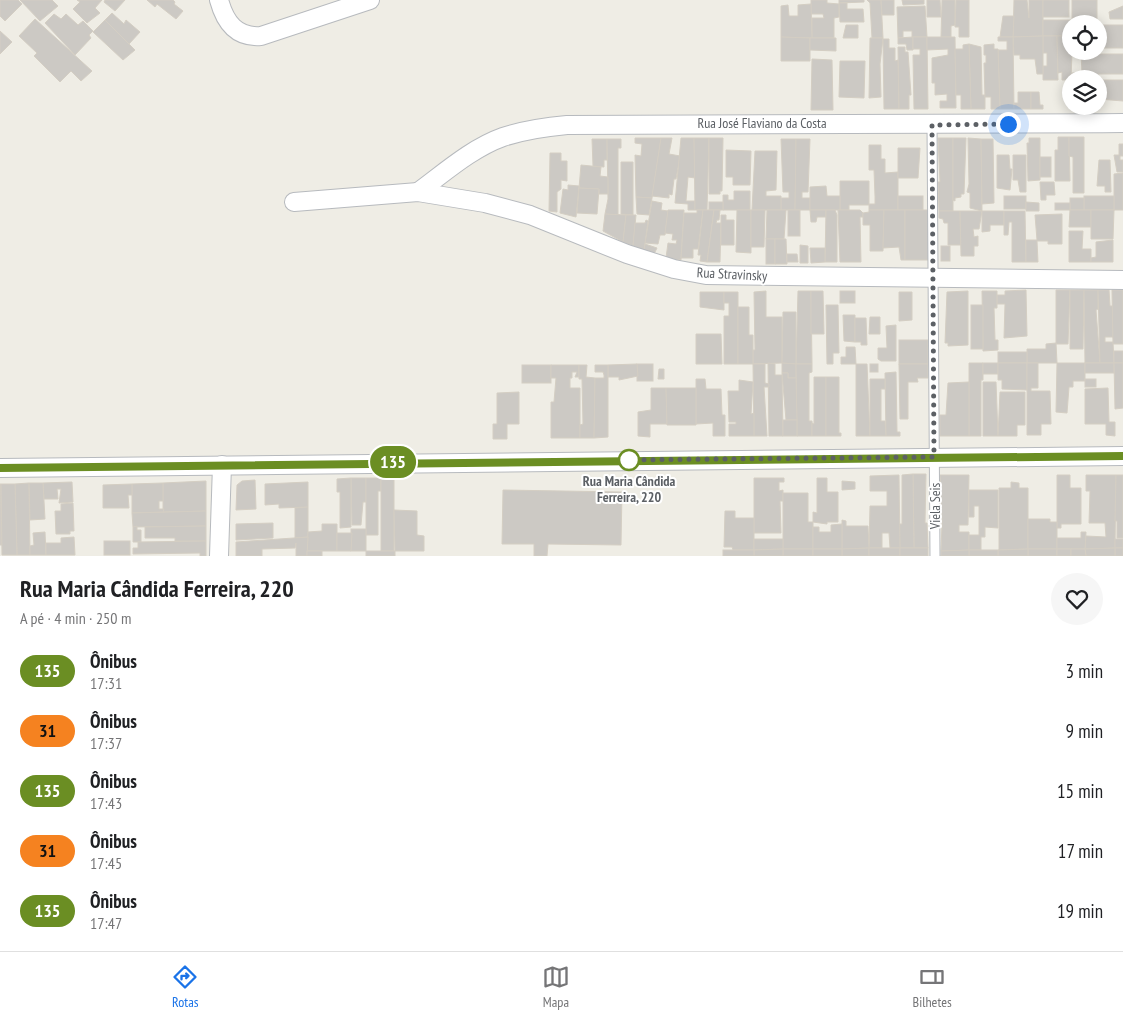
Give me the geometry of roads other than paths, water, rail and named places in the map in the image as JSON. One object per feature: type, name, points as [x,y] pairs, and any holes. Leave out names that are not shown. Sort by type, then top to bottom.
[{"type":"street","points":[[223,3],[232,27],[250,37],[261,36],[370,0]]},
{"type":"street","name":"Rua José Flaviano da Costa","points":[[418,192],[466,158],[501,138],[535,129],[567,125],[778,122],[932,125],[1123,123]]},
{"type":"street","name":"Rua Stravinsky","points":[[294,202],[418,192],[485,202],[521,212],[627,254],[674,269],[706,275],[1123,280]]},
{"type":"street","points":[[0,468],[1123,456]]},
{"type":"street","points":[[219,556],[222,465]]},
{"type":"lane","name":"Viela Seis","points":[[932,125],[935,556]]},
{"type":"place","name":"Rua Maria Cândida Ferreira, 220","points":[[629,460]]}]
